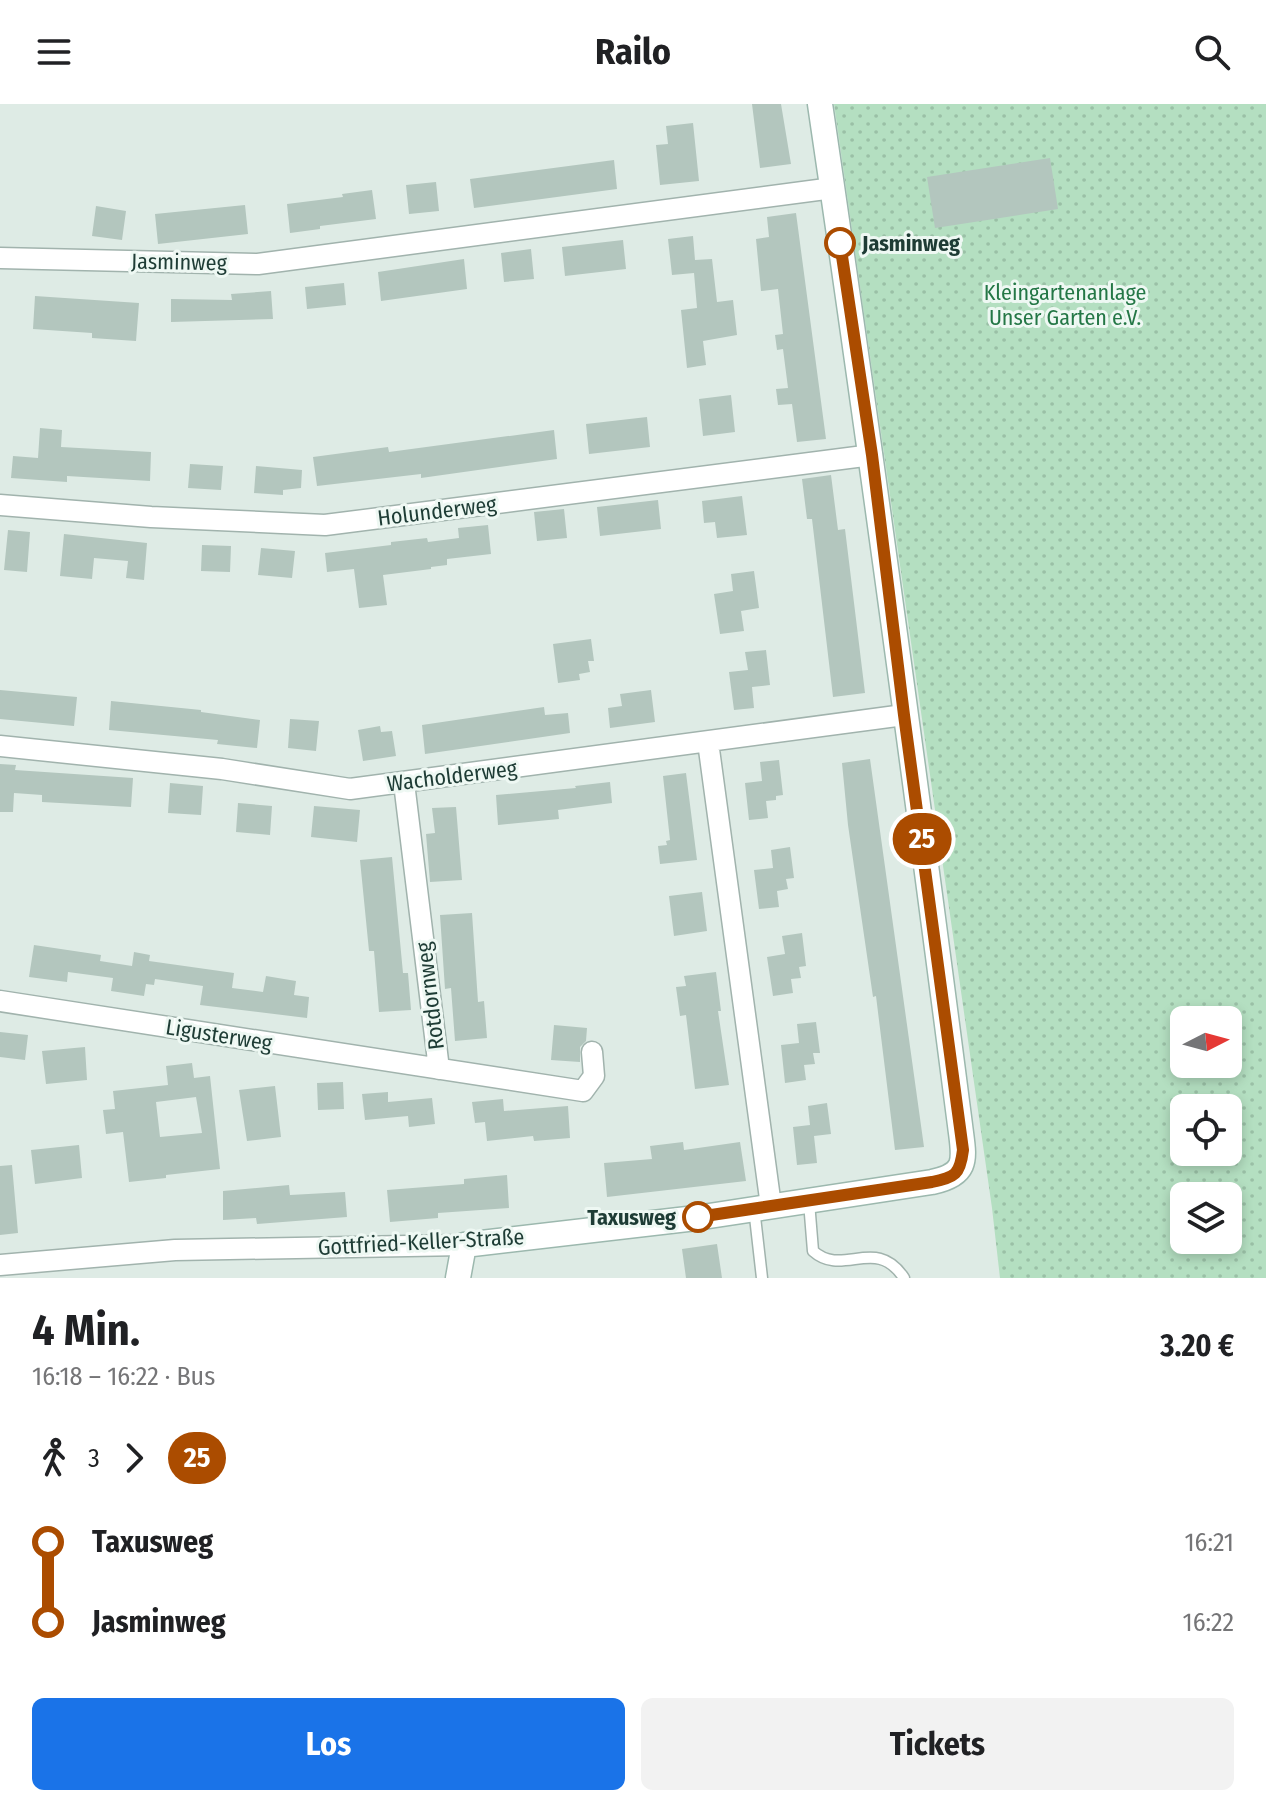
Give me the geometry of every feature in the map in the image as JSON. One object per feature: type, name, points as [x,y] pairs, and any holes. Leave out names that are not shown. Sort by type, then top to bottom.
[{"type":"street","name":"Gottfried-Keller-Straße","points":[[0,1265],[175,1250],[464,1245],[609,1229],[951,1178],[961,1167],[963,1150],[960,1125],[872,455],[820,104]]},
{"type":"street","name":"Jasminweg","points":[[0,258],[258,264],[833,188]]},
{"type":"street","name":"Holunderweg","points":[[0,505],[151,517],[325,525],[872,455]]},
{"type":"street","name":"Wacholderweg","points":[[0,746],[222,769],[350,789],[904,715]]},
{"type":"street","points":[[708,742],[762,1207]]},
{"type":"street","name":"Rotdornweg","points":[[404,783],[439,1069],[583,1091],[594,1076],[592,1052]]},
{"type":"street","name":"Ligusterweg","points":[[0,1001],[439,1069]]},
{"type":"street","points":[[458,1278],[464,1245]]},
{"type":"lane","points":[[809,1200],[813,1251],[822,1260],[833,1263],[870,1257],[884,1259],[896,1266],[904,1278]]},
{"type":"lane","points":[[762,1207],[762,1278]]},
{"type":"green space","name":"Kleingartenanlage Unser Garten e.V.","points":[[834,104],[1266,104],[1266,1278],[1000,1278]]},
{"type":"building","points":[[752,104],[781,104],[791,164],[760,168]]},
{"type":"building","points":[[693,123],[699,181],[660,185],[656,145],[668,144],[666,126]]},
{"type":"building","points":[[1050,158],[1058,209],[935,228],[927,177]]},
{"type":"building","points":[[614,160],[617,189],[474,208],[470,179]]},
{"type":"building","points":[[436,182],[439,211],[409,214],[406,185]]},
{"type":"building","points":[[372,190],[376,219],[290,233],[287,204]]},
{"type":"building","points":[[245,205],[248,234],[158,244],[155,214]]},
{"type":"building","points":[[96,206],[126,211],[122,240],[92,236]]},
{"type":"building","points":[[796,213],[826,439],[797,442],[792,404],[778,405],[776,389],[788,388],[783,349],[777,350],[775,335],[783,334],[778,289],[761,291],[756,239],[769,237],[767,217]]},
{"type":"building","points":[[693,236],[695,260],[712,259],[717,302],[733,300],[737,335],[703,341],[706,365],[687,368],[681,310],[697,308],[694,273],[672,275],[668,239]]},
{"type":"building","points":[[623,240],[626,269],[565,276],[562,247]]},
{"type":"building","points":[[531,249],[534,279],[504,282],[501,253]]},
{"type":"building","points":[[464,259],[467,289],[381,301],[378,272]]},
{"type":"building","points":[[344,283],[346,305],[307,309],[305,287]]},
{"type":"building","points":[[271,291],[273,319],[171,322],[171,299],[232,300],[231,294]]},
{"type":"building","points":[[35,296],[139,303],[136,341],[92,338],[92,333],[33,329]]},
{"type":"building","points":[[731,395],[735,432],[703,436],[699,399]]},
{"type":"building","points":[[647,417],[650,447],[589,454],[586,424]]},
{"type":"building","points":[[40,428],[62,430],[61,447],[151,452],[150,481],[67,476],[67,482],[11,478],[13,456],[38,458]]},
{"type":"building","points":[[554,430],[557,459],[421,478],[421,474],[317,486],[313,457],[388,447],[389,452]]},
{"type":"building","points":[[190,464],[223,466],[221,490],[188,488]]},
{"type":"building","points":[[256,466],[302,470],[301,488],[283,490],[283,495],[254,493]]},
{"type":"building","points":[[831,475],[838,530],[845,529],[865,693],[833,697],[812,519],[807,519],[802,479]]},
{"type":"building","points":[[742,496],[747,535],[717,538],[715,522],[704,523],[702,501]]},
{"type":"building","points":[[658,500],[661,529],[600,536],[597,507]]},
{"type":"building","points":[[564,509],[567,538],[537,541],[534,512]]},
{"type":"building","points":[[488,525],[491,554],[447,559],[447,565],[431,569],[383,575],[387,605],[359,608],[354,569],[327,572],[325,553],[391,545],[391,542],[459,538],[458,528]]},
{"type":"building","points":[[8,530],[30,532],[27,572],[4,570]]},
{"type":"building","points":[[64,534],[147,543],[144,580],[126,578],[128,561],[94,558],[92,579],[60,576]]},
{"type":"building","points":[[202,545],[231,546],[230,572],[201,571]]},
{"type":"building","points":[[261,548],[295,551],[292,578],[258,575]]},
{"type":"building","points":[[754,571],[759,608],[741,611],[744,631],[720,634],[714,594],[733,591],[731,574]]},
{"type":"building","points":[[591,639],[594,661],[588,661],[590,672],[579,674],[580,680],[558,683],[553,644]]},
{"type":"building","points":[[766,650],[770,685],[752,687],[754,708],[734,710],[729,672],[748,670],[745,652]]},
{"type":"building","points":[[0,690],[77,697],[74,726],[0,719]]},
{"type":"building","points":[[651,690],[655,722],[610,728],[608,708],[622,706],[620,694]]},
{"type":"building","points":[[111,701],[201,710],[260,720],[257,748],[217,744],[218,740],[109,730]]},
{"type":"building","points":[[544,707],[545,715],[568,713],[570,733],[425,754],[422,725]]},
{"type":"building","points":[[290,719],[319,721],[316,751],[288,748]]},
{"type":"building","points":[[380,726],[381,732],[392,731],[396,756],[363,761],[358,730]]},
{"type":"building","points":[[870,759],[924,1147],[895,1150],[876,996],[873,997],[848,825],[842,763]]},
{"type":"building","points":[[779,760],[783,795],[766,801],[768,818],[749,820],[745,783],[762,781],[760,762]]},
{"type":"building","points":[[0,764],[16,765],[15,770],[133,778],[131,807],[42,802],[42,795],[14,793],[13,812],[0,812]]},
{"type":"building","points":[[686,773],[697,860],[660,864],[658,846],[667,845],[666,841],[670,840],[663,776]]},
{"type":"building","points":[[610,782],[612,803],[558,810],[559,819],[498,825],[496,795]]},
{"type":"building","points":[[170,783],[203,786],[201,815],[168,813]]},
{"type":"building","points":[[238,803],[272,806],[270,835],[236,832]]},
{"type":"building","points":[[314,806],[360,810],[357,842],[311,837]]},
{"type":"building","points":[[456,807],[462,880],[430,882],[426,834],[435,833],[432,808]]},
{"type":"building","points":[[790,847],[794,878],[786,879],[788,889],[777,891],[779,907],[759,909],[754,870],[773,868],[771,850]]},
{"type":"building","points":[[392,857],[403,973],[408,973],[411,1010],[379,1012],[374,951],[369,951],[360,860]]},
{"type":"building","points":[[702,892],[707,931],[674,936],[669,896]]},
{"type":"building","points":[[472,913],[478,1002],[484,1001],[487,1038],[455,1041],[451,988],[445,989],[440,915]]},
{"type":"building","points":[[802,933],[806,966],[799,967],[801,978],[791,979],[793,993],[773,996],[767,957],[785,954],[782,936]]},
{"type":"building","points":[[34,945],[101,955],[100,961],[132,966],[134,952],[150,955],[149,961],[234,973],[232,988],[263,992],[266,976],[296,981],[294,995],[309,997],[307,1018],[200,1005],[203,986],[155,979],[154,985],[146,984],[144,996],[111,991],[113,978],[68,972],[67,982],[29,977]]},
{"type":"building","points":[[716,972],[721,1011],[718,1011],[729,1085],[695,1089],[686,1015],[680,1016],[676,987],[686,986],[684,976]]},
{"type":"building","points":[[816,1022],[820,1053],[813,1053],[815,1064],[804,1065],[806,1080],[785,1083],[781,1045],[799,1043],[797,1024]]},
{"type":"building","points":[[554,1025],[587,1028],[586,1041],[580,1047],[580,1062],[551,1060]]},
{"type":"building","points":[[0,1032],[28,1035],[25,1060],[0,1057]]},
{"type":"building","points":[[85,1047],[87,1080],[46,1084],[42,1051]]},
{"type":"building","points":[[192,1063],[194,1078],[210,1076],[220,1169],[129,1182],[123,1132],[106,1134],[103,1110],[115,1109],[113,1091],[168,1085],[166,1066]],"holes":[[[196,1097],[202,1133],[160,1137],[156,1102]]]},
{"type":"building","points":[[343,1082],[344,1109],[318,1110],[317,1083]]},
{"type":"building","points":[[275,1086],[281,1137],[247,1141],[239,1090]]},
{"type":"building","points":[[388,1092],[388,1102],[432,1098],[435,1124],[409,1127],[408,1116],[365,1120],[362,1094]]},
{"type":"building","points":[[503,1099],[504,1111],[568,1106],[570,1138],[534,1141],[533,1136],[487,1141],[485,1122],[475,1123],[472,1102]]},
{"type":"building","points":[[827,1103],[831,1134],[814,1136],[817,1163],[797,1165],[793,1127],[810,1125],[808,1106]]},
{"type":"building","points":[[683,1142],[684,1150],[740,1142],[746,1181],[607,1197],[604,1163],[652,1159],[650,1146]]},
{"type":"building","points":[[79,1145],[82,1178],[35,1184],[31,1150]]},
{"type":"building","points":[[12,1165],[18,1233],[0,1235],[0,1166]]},
{"type":"building","points":[[507,1175],[509,1208],[438,1213],[438,1218],[390,1222],[387,1190],[464,1184],[464,1179]]},
{"type":"building","points":[[289,1185],[290,1195],[345,1192],[347,1217],[257,1224],[256,1218],[223,1220],[223,1191]]},
{"type":"building","points":[[717,1244],[722,1278],[686,1278],[682,1249]]},
{"type":"bus line","name":"25","points":[[698,1217],[932,1182],[951,1178],[961,1167],[963,1150],[932,910],[872,455],[840,243]]},
{"type":"place","name":"Jasminweg","points":[[840,243]]},
{"type":"place","name":"Taxusweg","points":[[698,1217]]}]
